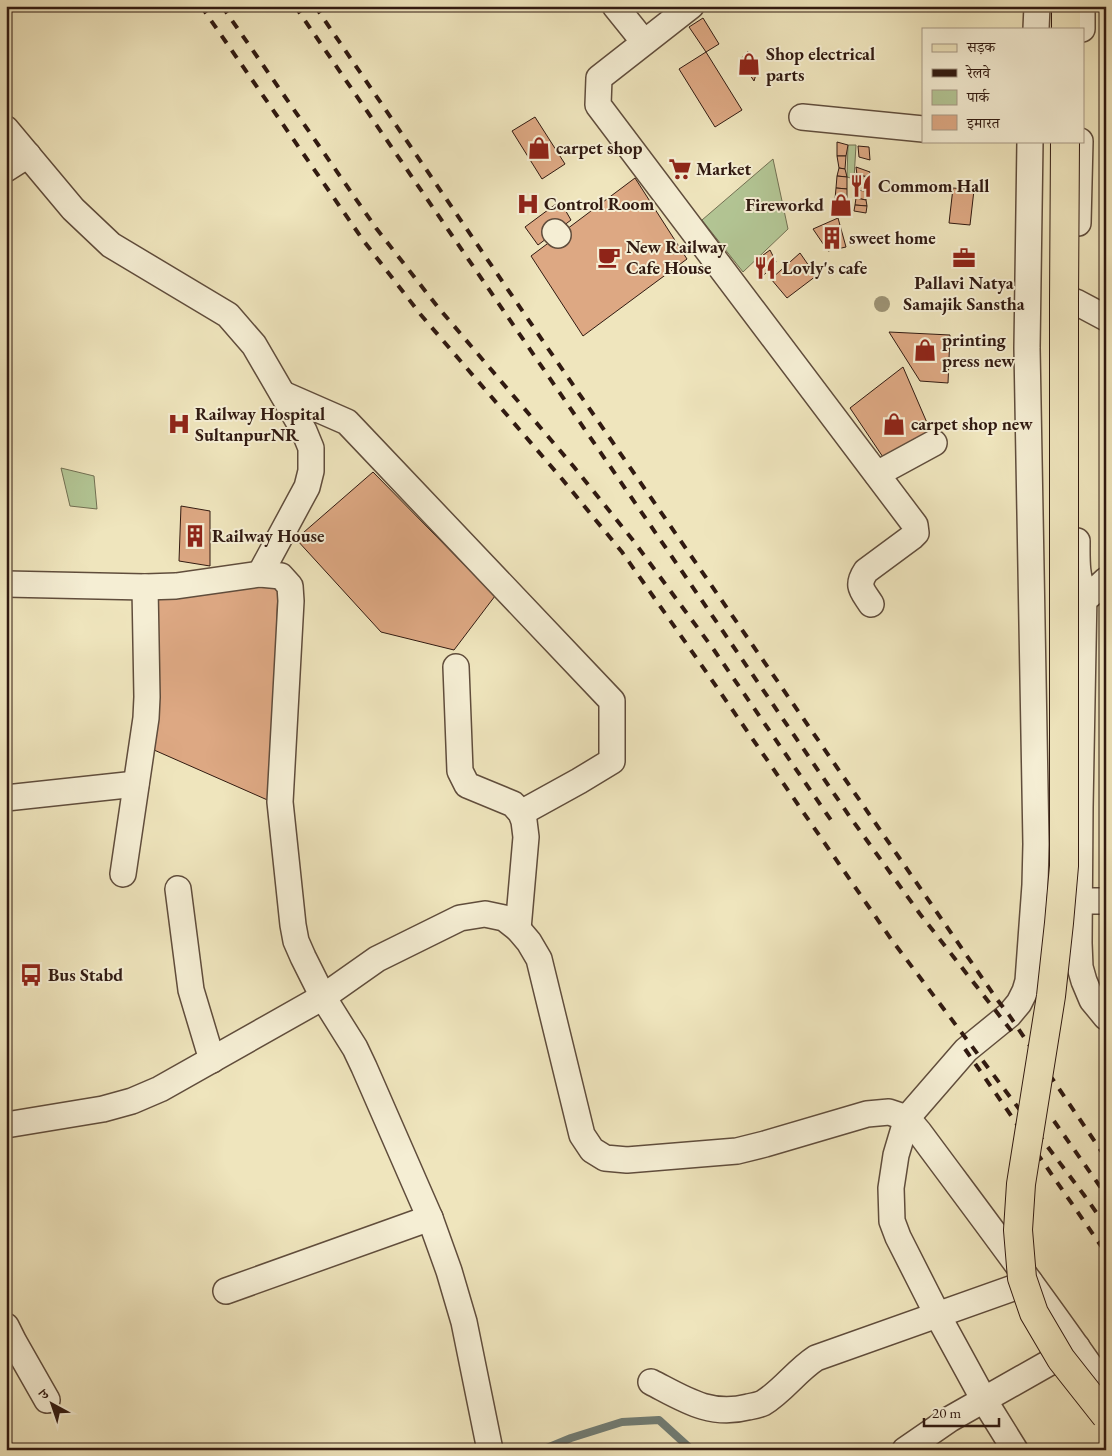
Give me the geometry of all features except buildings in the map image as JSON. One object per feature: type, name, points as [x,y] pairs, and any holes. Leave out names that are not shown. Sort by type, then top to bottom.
[{"type":"main road","points":[[1066,6],[1066,28]]},
{"type":"main road","points":[[1065,142],[1064,866],[1051,996],[1022,1184],[1018,1230],[1022,1278],[1034,1313],[1061,1359],[1106,1416]]},
{"type":"street","points":[[615,6],[644,42]]},
{"type":"street","points":[[691,6],[599,78],[598,105],[915,525],[916,532],[912,537],[866,571],[861,579],[860,587],[871,604]]},
{"type":"street","points":[[1036,28],[1037,6]]},
{"type":"street","points":[[1082,6],[1082,28]]},
{"type":"street","points":[[802,118],[922,129]]},
{"type":"street","points":[[6,129],[72,209],[111,245],[228,315],[254,345],[283,394],[304,431],[311,448],[311,471],[307,487],[260,574]]},
{"type":"street","points":[[1015,1450],[984,1400],[898,1237],[892,1221],[891,1188],[896,1156],[907,1118],[966,1050],[1009,1015],[1019,1003],[1028,981],[1036,844],[1027,348],[1030,142]]},
{"type":"street","points":[[1080,142],[1076,302],[1077,571],[1080,586],[1093,589],[1079,902],[1080,967],[1092,1000],[1106,1018]]},
{"type":"street","points":[[6,169],[28,154]]},
{"type":"street","points":[[1076,302],[1106,318]]},
{"type":"street","points":[[283,394],[347,422],[612,701],[612,761],[521,813]]},
{"type":"street","points":[[878,474],[934,443]]},
{"type":"street","points":[[6,584],[176,586],[260,574],[281,576],[290,586],[291,601],[280,802],[294,933],[303,957],[323,997],[358,1054],[430,1218],[449,1271],[464,1322],[490,1450]]},
{"type":"street","points":[[123,874],[146,718],[145,587]]},
{"type":"street","points":[[456,667],[460,771],[463,778],[467,785],[513,804],[521,813],[524,821],[526,837],[518,929]]},
{"type":"street","points":[[6,798],[136,784]]},
{"type":"street","points":[[178,889],[191,990],[212,1060]]},
{"type":"street","points":[[1079,902],[1106,901]]},
{"type":"street","points":[[6,1125],[103,1109],[132,1101],[160,1089],[323,997],[378,959],[460,918],[485,914],[504,918],[518,929],[539,959],[582,1134],[592,1150],[605,1158],[627,1160],[737,1151],[867,1114],[889,1112],[907,1118],[1030,1282],[1106,1389]]},
{"type":"street","points":[[226,1292],[430,1218]]},
{"type":"street","points":[[651,1382],[696,1405],[717,1410],[739,1409],[762,1404],[804,1366],[816,1358],[1030,1282]]},
{"type":"street","points":[[6,1326],[47,1400]]},
{"type":"street","points":[[905,1450],[950,1419],[1077,1347]]},
{"type":"green space","points":[[848,145],[856,145],[854,179],[847,177]]},
{"type":"green space","points":[[773,159],[788,229],[743,272],[702,220]]},
{"type":"green space","points":[[61,468],[94,476],[97,509],[70,506]]},
{"type":"waterway","points":[[542,1450],[571,1438],[622,1422],[659,1420],[692,1450]]},
{"type":"railway","points":[[201,6],[363,240],[421,315],[622,552],[891,939],[1106,1226]]},
{"type":"railway","points":[[222,6],[376,228],[437,306],[574,467],[632,539],[714,650],[835,826]]},
{"type":"railway","points":[[295,6],[850,817],[920,914],[1013,1033]]},
{"type":"railway","points":[[315,6],[549,350],[1106,1158]]},
{"type":"railway","points":[[965,1049],[1106,1253]]},
{"type":"railway","points":[[1054,1121],[1106,1195]]},
{"type":"place","name":"Shop electrical parts","points":[[749,64]]},
{"type":"place","name":"carpet shop","points":[[539,148]]},
{"type":"place","name":"Market","points":[[680,169]]},
{"type":"place","name":"Commom Hall","points":[[861,186]]},
{"type":"place","name":"Control Room","points":[[528,204]]},
{"type":"place","name":"Fireworkd","points":[[841,205]]},
{"type":"place","name":"sweet home","points":[[832,238]]},
{"type":"place","name":"New Railway Cafe House","points":[[609,257]]},
{"type":"place","name":"Pallavi Natya Samajik Sanstha","points":[[964,258]]},
{"type":"place","name":"Lovly's cafe","points":[[765,268]]},
{"type":"place","name":"printing press new","points":[[925,350]]},
{"type":"place","name":"Railway Hospital SultanpurNR","points":[[179,424]]},
{"type":"place","name":"carpet shop new","points":[[894,424]]},
{"type":"place","name":"Railway House","points":[[195,536]]},
{"type":"place","name":"Bus Stabd","points":[[31,975]]}]
